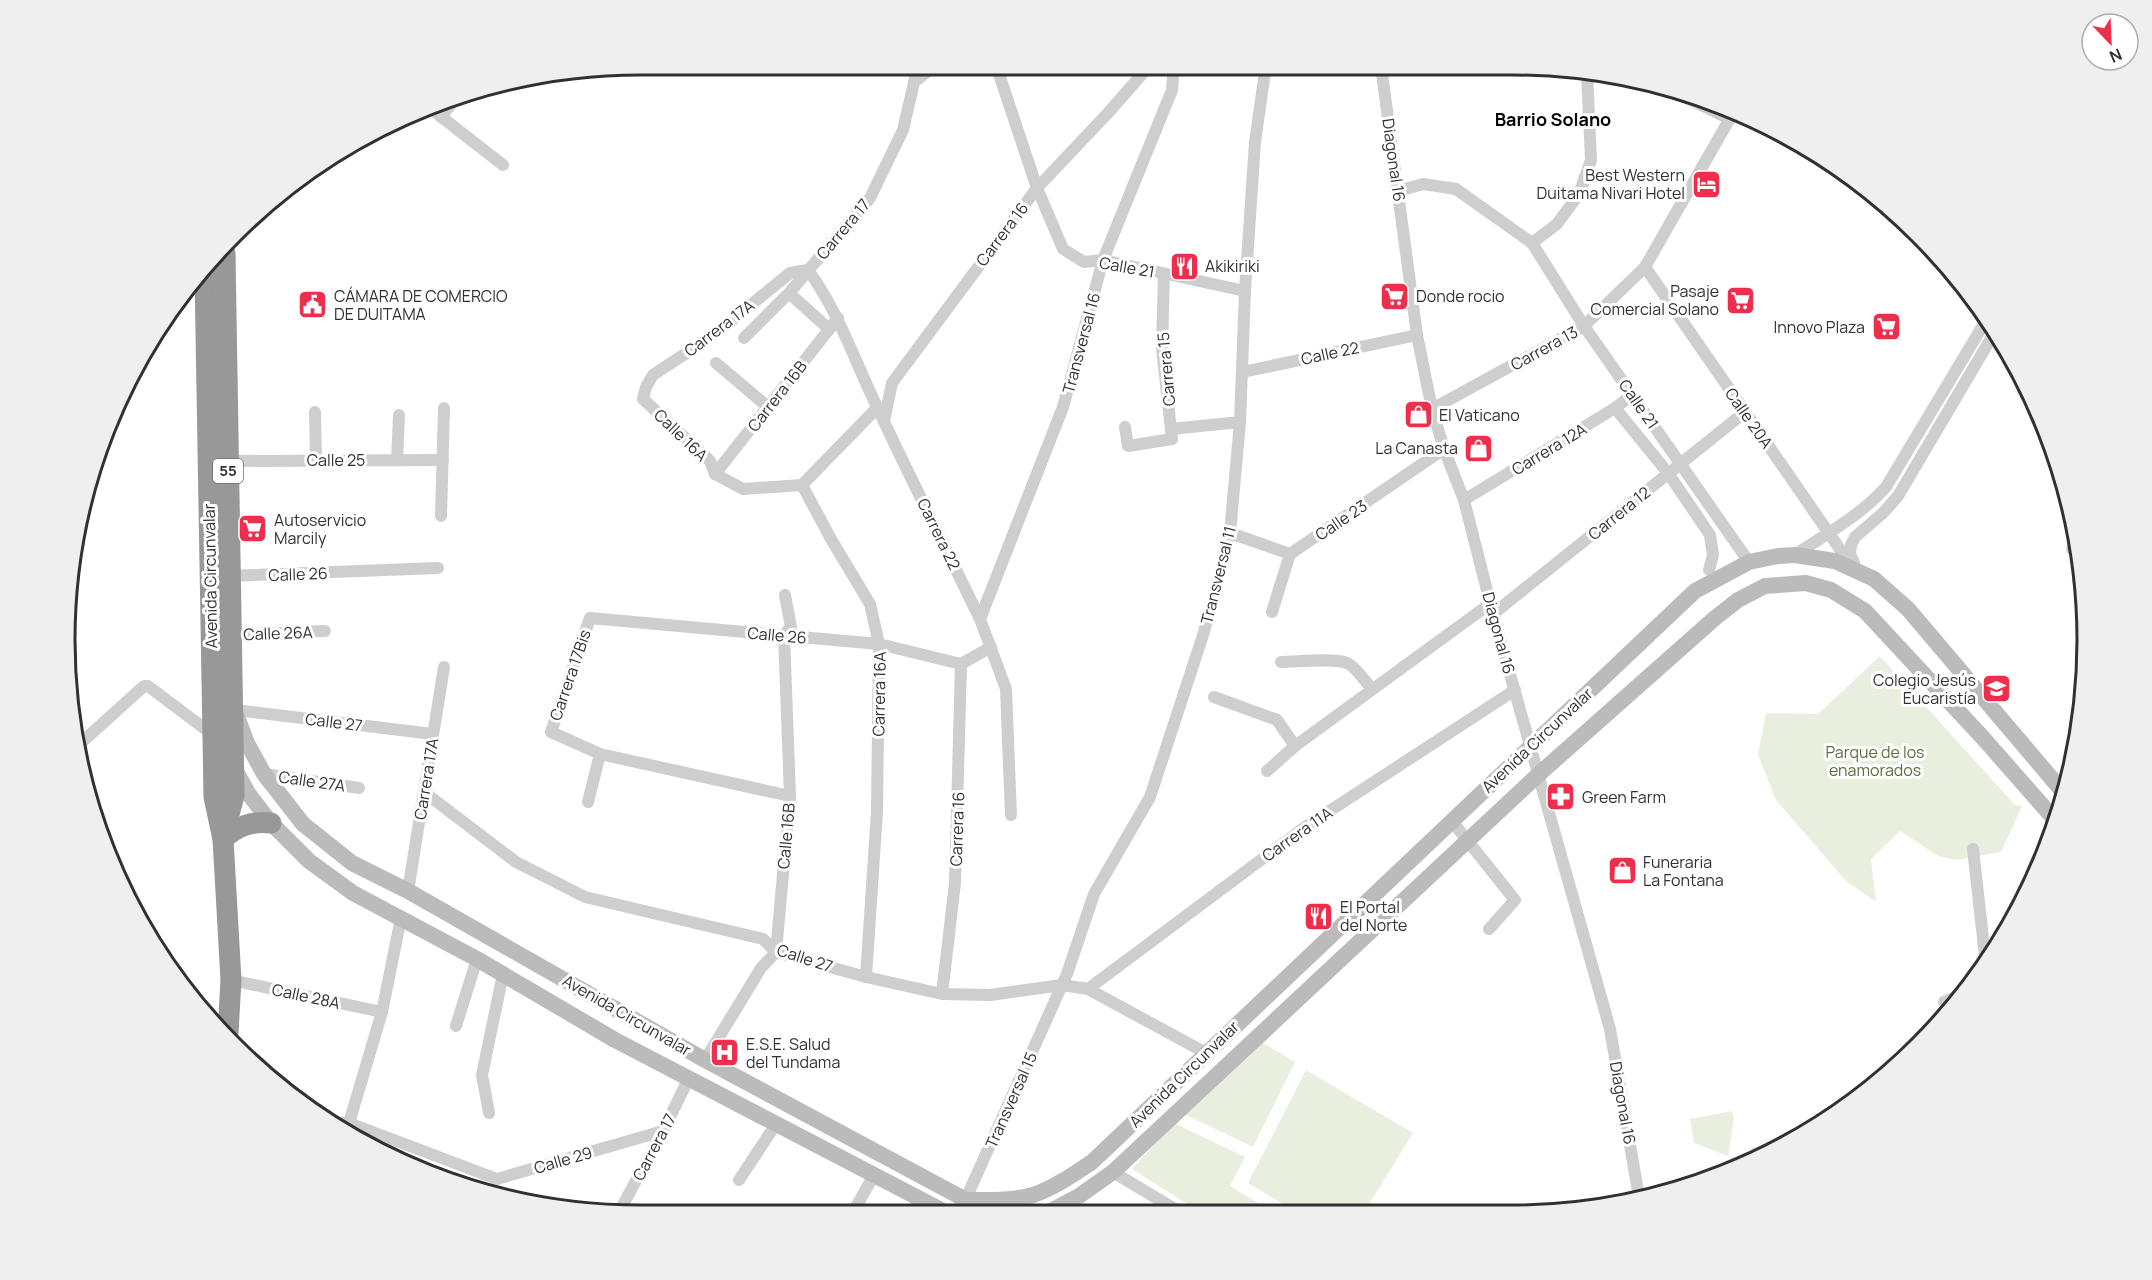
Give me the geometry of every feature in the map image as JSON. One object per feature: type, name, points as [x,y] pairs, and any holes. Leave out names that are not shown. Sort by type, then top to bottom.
[{"type":"highway","name":"Avenida Circunvalar","points":[[223,839],[234,796],[226,696],[216,310],[224,257]]},
{"type":"highway","name":"Avenida Circunvalar","points":[[206,278],[216,310],[228,461],[231,634],[226,696],[213,735],[214,797],[223,839]]},
{"type":"highway","points":[[223,839],[232,830],[244,824],[271,823]]},
{"type":"highway","name":"55","points":[[223,839],[231,980],[228,1027]]},
{"type":"main road","name":"Avenida Circunvalar","points":[[972,1205],[1034,1194],[1068,1178],[1092,1161],[1695,591],[1749,562],[1795,555],[1835,561],[1874,579],[1908,609],[2058,787]]},
{"type":"main road","name":"Avenida Circunvalar","points":[[1062,1205],[1113,1172],[1539,774],[1738,600],[1765,586],[1806,583],[1831,590],[1865,611],[1984,739],[2049,815]]},
{"type":"main road","name":"Avenida Circunvalar","points":[[226,696],[264,774],[303,824],[352,863],[408,891],[628,1015],[959,1205]]},
{"type":"main road","name":"Avenida Circunvalar","points":[[213,735],[248,793],[271,823],[309,861],[353,893],[477,959],[615,1040],[932,1205]]},
{"type":"main road","points":[[615,1040],[628,1015]]},
{"type":"street","name":"Carrera 17","points":[[744,338],[789,293],[870,198],[903,130],[916,75]]},
{"type":"street","points":[[914,82],[923,75]]},
{"type":"street","name":"Calle 21","points":[[999,75],[1037,188],[1063,249],[1084,262],[1103,260],[1245,291]]},
{"type":"street","name":"Carrera 16","points":[[884,421],[892,383],[1037,188],[1141,75]]},
{"type":"street","name":"Transversal 16","points":[[980,619],[1063,407],[1103,260],[1172,90],[1173,75]]},
{"type":"street","name":"Transversal 11","points":[[1062,985],[1094,894],[1150,797],[1204,632],[1230,533],[1240,422],[1245,291],[1255,142],[1265,75]]},
{"type":"street","name":"Diagonal 16","points":[[1382,75],[1417,335],[1432,409],[1444,449],[1464,500],[1610,1029],[1638,1190]]},
{"type":"street","points":[[1398,191],[1423,184],[1456,189],[1532,243],[1557,224],[1579,194],[1592,160],[1587,80]]},
{"type":"street","points":[[441,117],[447,109]]},
{"type":"street","points":[[436,113],[503,165]]},
{"type":"street","name":"Carrera 13","points":[[1432,409],[1584,326],[1645,267],[1730,119]]},
{"type":"street","name":"Calle 21","points":[[1532,243],[1584,326],[1749,562]]},
{"type":"street","name":"Calle 20A","points":[[1645,267],[1855,569]]},
{"type":"street","name":"Carrera 22","points":[[808,270],[838,318],[877,408],[980,619],[991,647],[1006,688],[1011,815]]},
{"type":"street","name":"Carrera 17A","points":[[643,399],[646,387],[653,375],[715,334],[790,273],[808,270]]},
{"type":"street","name":"Carrera 15","points":[[1164,274],[1162,348],[1172,429]]},
{"type":"street","points":[[789,293],[830,329]]},
{"type":"street","name":"Carrera 16B","points":[[715,474],[838,318]]},
{"type":"street","points":[[1795,555],[1873,502],[1886,488],[1982,327]]},
{"type":"street","name":"Calle 22","points":[[1243,372],[1417,335]]},
{"type":"street","points":[[1855,569],[1850,554],[1855,537],[1883,513],[1898,496],[1990,340]]},
{"type":"street","points":[[716,363],[768,407]]},
{"type":"street","name":"Carrera 12A","points":[[1464,500],[1615,408],[1632,395]]},
{"type":"street","name":"Calle 16A","points":[[643,399],[710,461],[715,474]]},
{"type":"street","points":[[441,516],[444,408]]},
{"type":"street","points":[[715,474],[742,489],[802,485],[877,408]]},
{"type":"street","name":"Calle 21","points":[[1615,408],[1668,473],[1710,535],[1713,555],[1709,570]]},
{"type":"street","points":[[315,412],[316,460]]},
{"type":"street","name":"Carrera 12","points":[[1267,771],[1294,746],[1372,689],[1492,608],[1744,412]]},
{"type":"street","points":[[397,460],[399,415]]},
{"type":"street","points":[[1125,427],[1128,446],[1172,439],[1172,429],[1240,422]]},
{"type":"street","name":"Calle 23","points":[[1290,554],[1444,449]]},
{"type":"street","name":"Calle 25","points":[[228,461],[443,460]]},
{"type":"street","name":"Carrera 16A","points":[[802,485],[870,604],[879,644],[877,811],[866,977]]},
{"type":"street","points":[[1886,488],[1898,496]]},
{"type":"street","points":[[1230,533],[1290,554],[1272,612]]},
{"type":"street","name":"Calle 26","points":[[230,576],[438,568]]},
{"type":"street","name":"Calle 16B","points":[[776,952],[790,796],[784,635],[791,627],[785,595]]},
{"type":"street","name":"Calle 26","points":[[590,618],[879,644],[961,664]]},
{"type":"street","name":"Carrera 17Bis","points":[[590,618],[551,732],[600,754]]},
{"type":"street","name":"Calle 26A","points":[[231,634],[325,631]]},
{"type":"street","points":[[961,664],[991,647]]},
{"type":"street","points":[[1281,662],[1302,663],[1332,660],[1349,664],[1372,689]]},
{"type":"street","name":"Carrera 16","points":[[942,994],[955,883],[961,664]]},
{"type":"street","name":"Carrera 17A","points":[[408,891],[444,667]]},
{"type":"street","points":[[84,740],[144,686],[148,686],[213,735]]},
{"type":"street","name":"Carrera 11A","points":[[1088,989],[1305,827],[1515,690]]},
{"type":"street","name":"Calle 27","points":[[226,696],[433,734]]},
{"type":"street","points":[[1214,697],[1277,720],[1294,746]]},
{"type":"street","points":[[588,802],[600,754],[790,796]]},
{"type":"street","name":"Calle 27A","points":[[264,774],[359,788]]},
{"type":"street","name":"Calle 27","points":[[424,792],[516,862],[585,897],[763,939],[776,952],[866,977],[942,994],[990,995],[1062,985],[1088,989],[1206,1053]]},
{"type":"street","points":[[1451,820],[1515,900],[1489,929]]},
{"type":"street","points":[[1973,849],[1988,944]]},
{"type":"street","points":[[349,1123],[381,1012],[401,918]]},
{"type":"street","points":[[705,1060],[761,968],[776,952]]},
{"type":"street","points":[[456,1026],[477,959]]},
{"type":"street","points":[[489,1113],[482,1075],[503,974]]},
{"type":"street","name":"Calle 28A","points":[[231,980],[381,1012]]},
{"type":"street","name":"Transversal 15","points":[[963,1205],[1062,985]]},
{"type":"street","name":"Carrera 17","points":[[623,1205],[689,1078]]},
{"type":"street","name":"Calle 29","points":[[349,1123],[497,1179],[663,1131]]},
{"type":"street","points":[[739,1180],[776,1124]]},
{"type":"street","points":[[1113,1172],[1168,1205]]},
{"type":"street","points":[[857,1205],[874,1175]]},
{"type":"green space","name":"Parque de los enamorados","points":[[1880,656],[2015,805],[2022,806],[2001,852],[1956,860],[1938,856],[1900,831],[1871,859],[1876,902],[1846,881],[1776,800],[1758,755],[1766,713],[1818,714]]},
{"type":"green space","points":[[1263,1043],[1295,1062],[1253,1147],[1186,1115]]},
{"type":"green space","points":[[1306,1070],[1413,1133],[1369,1205],[1284,1205],[1248,1183]]},
{"type":"green space","points":[[1732,1111],[1734,1118],[1728,1156],[1694,1143],[1690,1119]]},
{"type":"green space","points":[[1174,1123],[1245,1157],[1230,1186],[1261,1205],[1189,1205],[1132,1169]]},
{"type":"place","name":"Best Western Duitama Nivari Hotel","points":[[1706,184]]},
{"type":"place","name":"Akikiriki","points":[[1184,266]]},
{"type":"place","name":"Donde rocio","points":[[1395,296]]},
{"type":"place","name":"Pasaje Comercial Solano","points":[[1740,300]]},
{"type":"place","name":"CÁMARA DE COMERCIO DE DUITAMA","points":[[313,305]]},
{"type":"place","name":"Innovo Plaza","points":[[1886,327]]},
{"type":"place","name":"El Vaticano","points":[[1418,415]]},
{"type":"place","name":"La Canasta","points":[[1479,448]]},
{"type":"place","name":"Autoservicio Marcily","points":[[253,529]]},
{"type":"place","name":"Colegio Jesús Eucaristía","points":[[1997,689]]},
{"type":"place","name":"Green Farm","points":[[1561,797]]},
{"type":"place","name":"Funeraria La Fontana","points":[[1622,871]]},
{"type":"place","name":"El Portal del Norte","points":[[1319,916]]},
{"type":"place","name":"E.S.E. Salud del Tundama","points":[[725,1053]]},
{"type":"district","name":"Barrio Solano","points":[[1553,120]]}]
